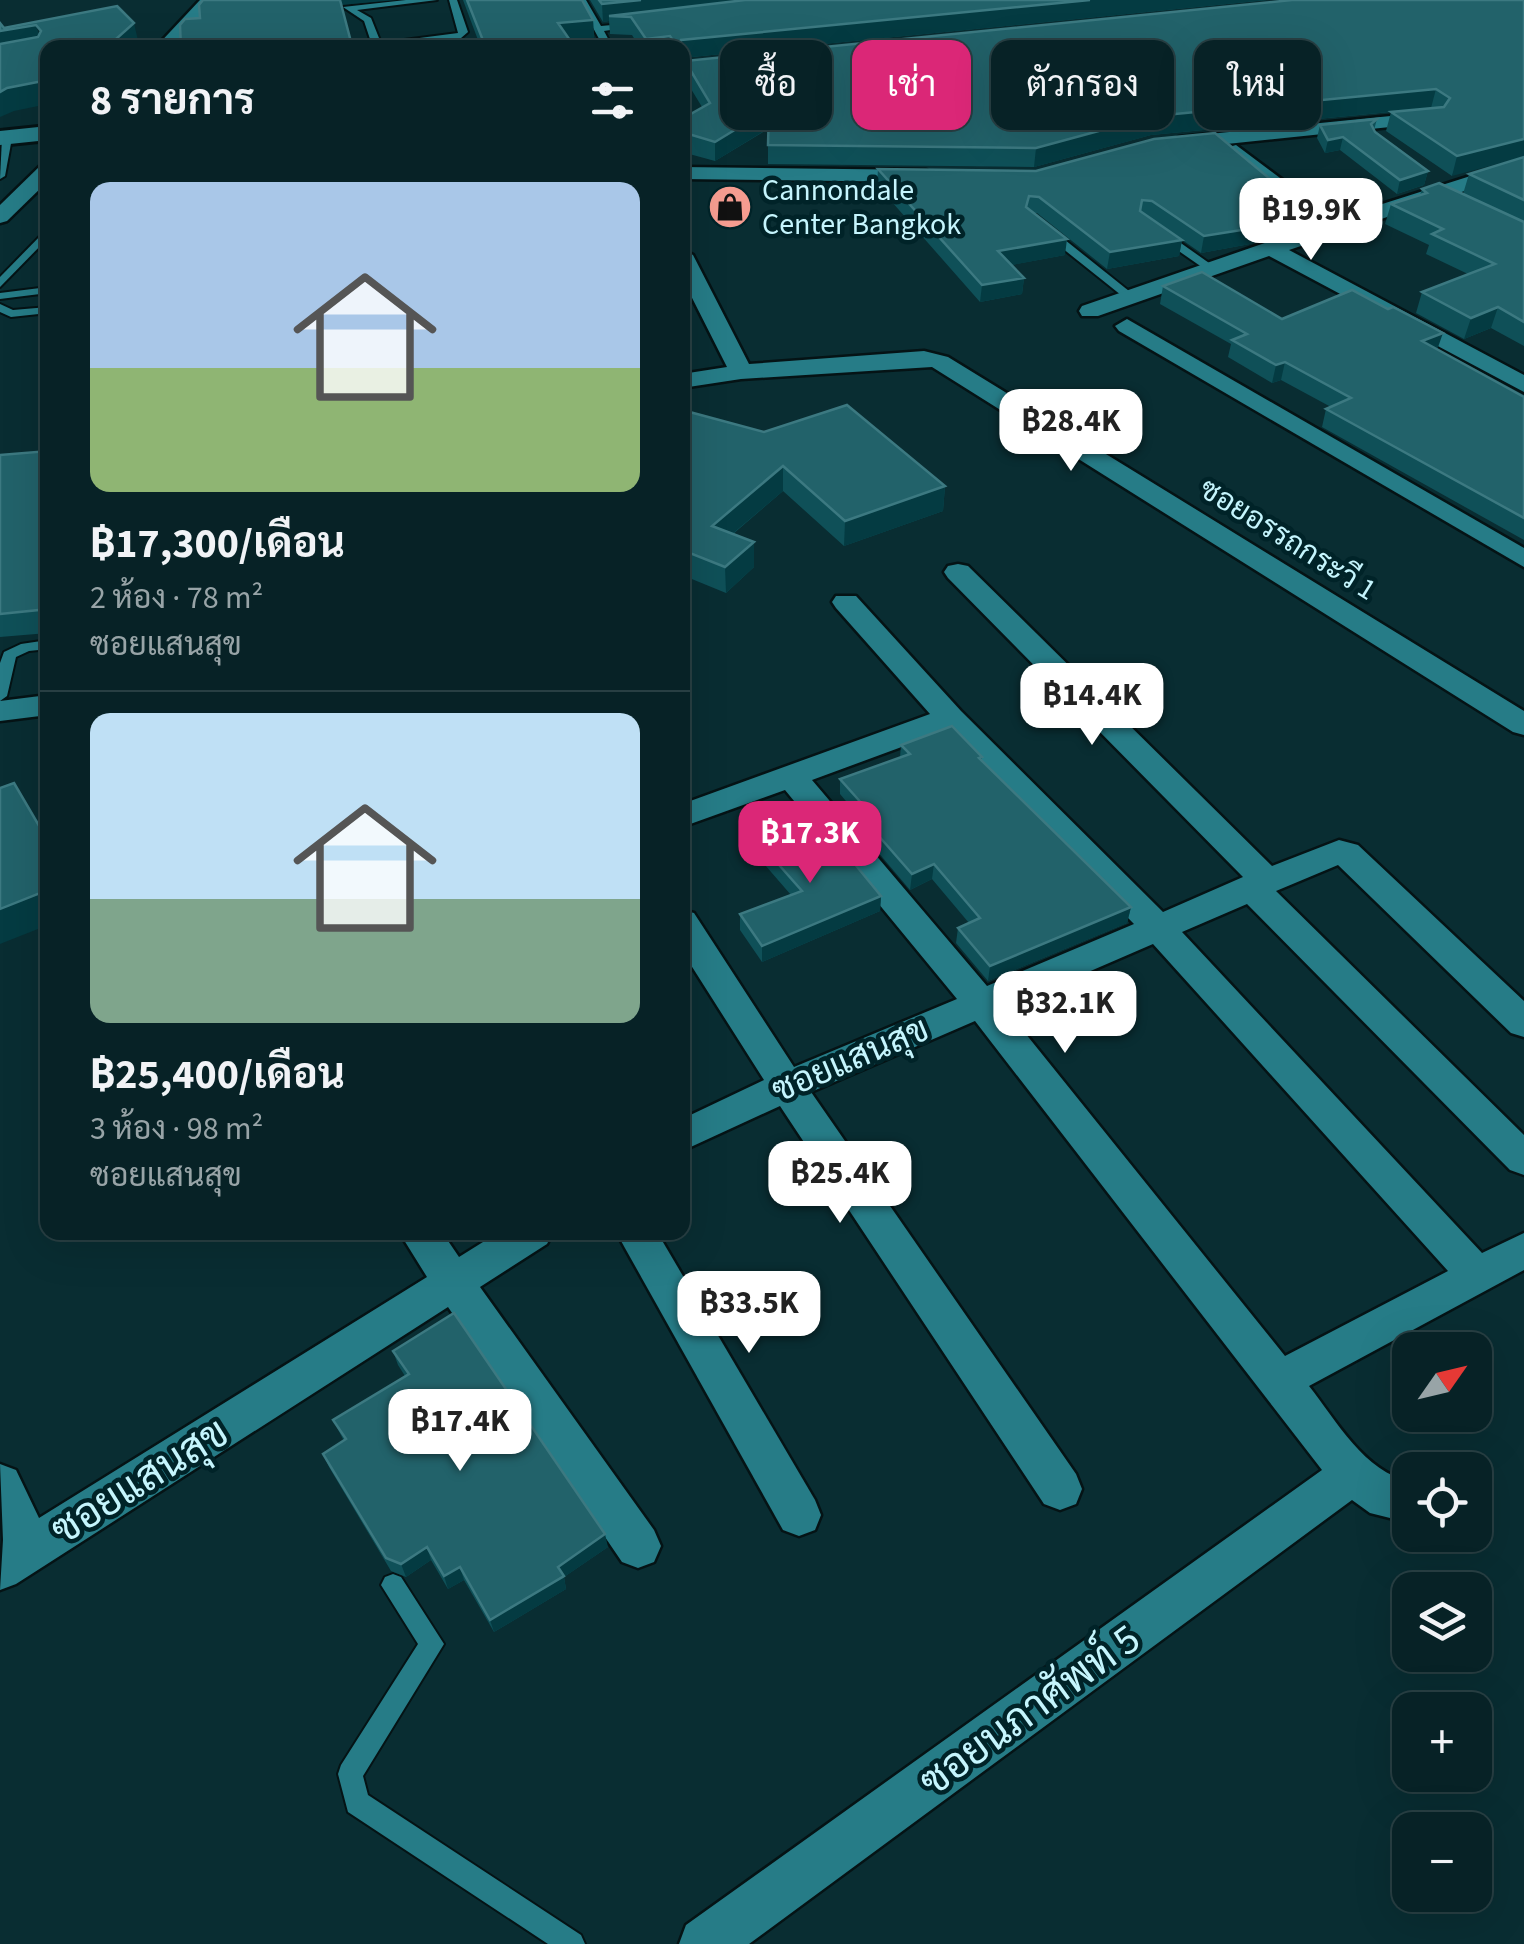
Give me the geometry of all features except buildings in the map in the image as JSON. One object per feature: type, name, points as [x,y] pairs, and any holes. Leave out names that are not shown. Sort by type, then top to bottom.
[{"type":"street","points":[[171,40],[205,2]]},
{"type":"street","points":[[1164,144],[1431,118]]},
{"type":"street","points":[[4,138],[40,134]]},
{"type":"street","points":[[1236,152],[1333,228]]},
{"type":"street","points":[[1090,310],[1441,190],[1524,166]]},
{"type":"street","points":[[1421,168],[1441,190],[1470,209]]},
{"type":"street","points":[[690,173],[956,176]]},
{"type":"street","points":[[0,218],[40,178]]},
{"type":"street","points":[[1273,250],[1524,385]]},
{"type":"street","points":[[690,272],[741,372]]},
{"type":"street","points":[[1127,326],[1524,560]]},
{"type":"street","name":"ซอยอรรถกระวี 1","points":[[690,380],[741,372],[924,358],[940,362],[1524,725]]},
{"type":"street","points":[[958,572],[1524,1159]]},
{"type":"street","points":[[846,602],[950,718],[1160,930],[1477,1274]]},
{"type":"street","points":[[0,711],[40,706]]},
{"type":"street","points":[[690,813],[950,718]]},
{"type":"street","points":[[793,778],[980,1002],[1352,1474],[1392,1499]]},
{"type":"street","name":"ซอยแสนสุข","points":[[690,1132],[980,1002],[1160,930],[1336,852],[1346,853],[1524,1022]]},
{"type":"street","points":[[690,934],[787,1086],[1060,1490]]},
{"type":"street","points":[[426,1240],[638,1546]]},
{"type":"street","name":"ซอยแสนสุข","points":[[15,1558],[521,1240]]},
{"type":"street","points":[[641,1240],[799,1515]]},
{"type":"street","points":[[1280,1380],[1524,1250]]},
{"type":"street","name":"ซอยนภาศัพท์ 5","points":[[705,1944],[1352,1474]]},
{"type":"street","points":[[0,1485],[15,1558]]},
{"type":"lane","points":[[346,4],[433,0]]},
{"type":"lane","points":[[426,40],[464,32],[453,0]]},
{"type":"lane","points":[[582,0],[604,40]]},
{"type":"lane","points":[[346,4],[368,20],[375,40]]},
{"type":"lane","points":[[599,30],[652,24]]},
{"type":"lane","points":[[0,176],[4,138]]},
{"type":"lane","points":[[1045,229],[1130,297]]},
{"type":"lane","points":[[1157,231],[1214,270]]},
{"type":"lane","points":[[0,284],[40,240]]},
{"type":"lane","points":[[0,296],[40,291]]},
{"type":"lane","points":[[0,308],[11,314],[40,311]]},
{"type":"lane","points":[[0,696],[9,655],[26,646],[40,645]]},
{"type":"lane","points":[[392,1585],[432,1644],[350,1774],[357,1803],[572,1944]]},
{"type":"place","name":"Cannondale Center Bangkok","points":[[730,207]]}]
